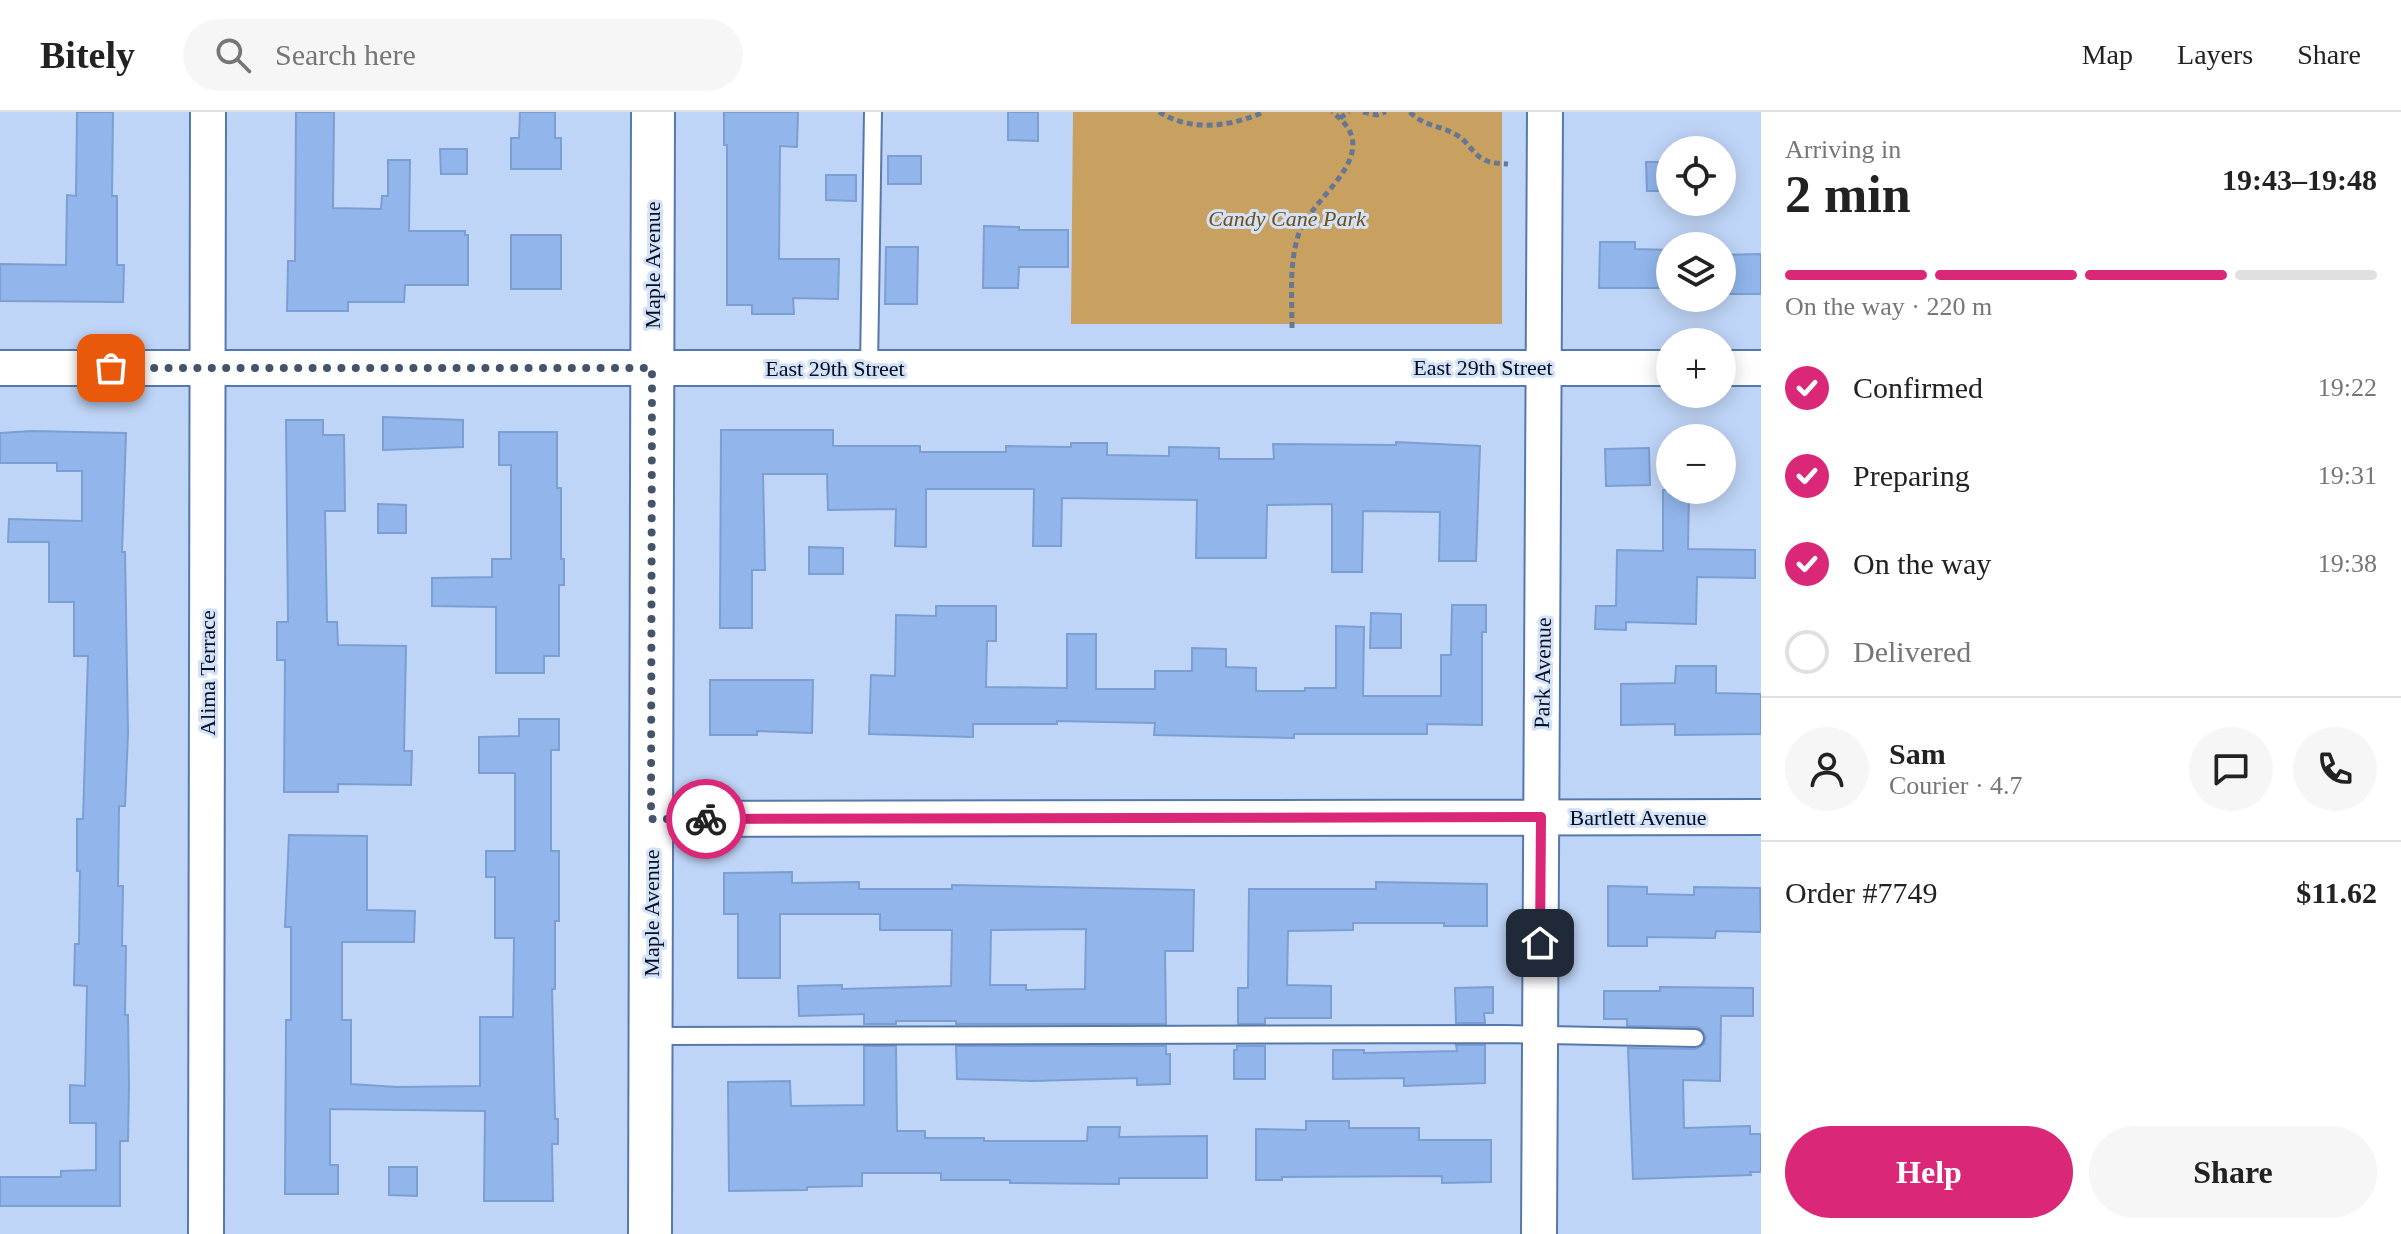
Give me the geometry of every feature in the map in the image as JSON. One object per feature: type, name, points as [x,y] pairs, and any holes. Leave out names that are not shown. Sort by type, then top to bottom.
[{"type":"street","name":"Alima Terrace","points":[[206,1234],[208,112]]},
{"type":"street","name":"Maple Avenue","points":[[650,1234],[653,112]]},
{"type":"street","name":"Park Avenue","points":[[1539,1234],[1545,112]]},
{"type":"street","name":"East 29th Street","points":[[0,368],[1656,368]]},
{"type":"street","points":[[1736,368],[1761,368]]},
{"type":"street","name":"Bartlett Avenue","points":[[651,819],[1761,817]]},
{"type":"lane","points":[[869,368],[873,112]]},
{"type":"lane","points":[[650,1036],[1540,1035],[1695,1038]]},
{"type":"path","points":[[1159,112],[1185,125],[1213,127],[1264,112]]},
{"type":"path","points":[[1292,328],[1292,262],[1299,233],[1309,212],[1336,186],[1350,158],[1352,144],[1349,130],[1332,112]]},
{"type":"path","points":[[1340,118],[1349,112]]},
{"type":"path","points":[[1363,112],[1377,115],[1386,112]]},
{"type":"path","points":[[1410,112],[1426,125],[1439,127],[1463,138],[1482,159],[1508,164]]},
{"type":"green space","name":"Candy Cane Park","points":[[1073,112],[1502,112],[1502,324],[1071,324]]},
{"type":"building","points":[[77,112],[113,112],[112,196],[117,196],[117,265],[124,265],[123,302],[0,301],[0,264],[66,265],[67,195],[76,196]]},
{"type":"building","points":[[296,112],[334,112],[333,208],[381,209],[382,196],[388,196],[388,160],[410,160],[409,231],[465,231],[468,235],[468,285],[405,285],[404,302],[348,302],[348,311],[287,311],[288,261],[295,261]]},
{"type":"building","points":[[520,112],[555,112],[555,138],[561,138],[561,169],[511,169],[511,138],[519,138]]},
{"type":"building","points":[[724,112],[798,112],[797,147],[780,146],[779,259],[839,259],[838,299],[793,298],[794,314],[752,314],[752,305],[727,305],[727,145],[724,145]]},
{"type":"building","points":[[1008,112],[1038,112],[1038,141],[1008,140]]},
{"type":"building","points":[[440,149],[467,149],[467,174],[441,174]]},
{"type":"building","points":[[888,156],[921,156],[921,184],[888,184]]},
{"type":"building","points":[[1646,162],[1656,162],[1656,191],[1647,191]]},
{"type":"building","points":[[826,175],[856,175],[856,201],[826,200]]},
{"type":"building","points":[[984,226],[1068,230],[1068,267],[1019,267],[1018,288],[983,288]]},
{"type":"building","points":[[511,235],[561,235],[561,289],[511,289]]},
{"type":"building","points":[[1600,242],[1635,242],[1635,249],[1656,250],[1656,288],[1599,288]]},
{"type":"building","points":[[886,247],[918,247],[917,304],[885,304]]},
{"type":"building","points":[[1761,254],[1761,294],[1736,294],[1736,255]]},
{"type":"building","points":[[383,417],[463,420],[463,447],[383,450]]},
{"type":"building","points":[[286,420],[323,420],[323,435],[344,435],[345,511],[325,511],[327,622],[337,622],[338,645],[406,646],[404,751],[412,751],[411,785],[338,784],[338,792],[284,792],[285,660],[277,660],[277,622],[288,622]]},
{"type":"building","points":[[721,430],[833,430],[833,446],[920,446],[920,452],[1006,452],[1006,446],[1071,447],[1071,443],[1107,443],[1107,455],[1169,456],[1169,447],[1219,448],[1219,459],[1274,459],[1273,444],[1396,445],[1396,442],[1480,446],[1476,561],[1439,561],[1440,512],[1363,511],[1362,572],[1332,572],[1332,504],[1267,505],[1266,558],[1196,558],[1197,500],[1062,498],[1061,546],[1033,546],[1034,489],[926,489],[926,547],[895,546],[896,509],[828,510],[827,474],[763,474],[765,570],[752,570],[752,628],[720,628]]},
{"type":"building","points":[[499,432],[557,432],[557,488],[561,488],[564,585],[559,585],[559,656],[544,656],[544,673],[496,673],[496,607],[432,606],[432,578],[492,577],[492,559],[511,559],[511,465],[499,465]]},
{"type":"building","points":[[0,433],[126,433],[122,552],[125,552],[128,733],[125,806],[119,806],[118,886],[123,886],[122,946],[126,946],[125,1015],[128,1015],[129,1086],[128,1141],[120,1141],[120,1206],[0,1206],[0,1177],[61,1177],[61,1171],[96,1170],[96,1123],[70,1123],[70,1085],[85,1086],[87,986],[74,985],[75,944],[79,944],[77,819],[83,819],[88,656],[74,656],[74,602],[49,602],[49,542],[8,542],[9,519],[82,521],[82,471],[57,471],[57,463],[0,463]]},
{"type":"building","points":[[1649,448],[1650,485],[1606,486],[1605,449]]},
{"type":"building","points":[[378,504],[406,505],[406,533],[378,533]]},
{"type":"building","points":[[1663,504],[1689,504],[1688,549],[1755,550],[1755,578],[1697,577],[1696,624],[1626,622],[1626,630],[1595,629],[1596,606],[1616,606],[1617,550],[1663,551]]},
{"type":"building","points":[[809,547],[843,548],[843,574],[809,574]]},
{"type":"building","points":[[1452,605],[1486,605],[1486,632],[1482,632],[1482,725],[1427,724],[1427,734],[1294,734],[1294,738],[1154,735],[1155,723],[1057,721],[1057,724],[973,724],[973,737],[869,734],[871,675],[895,676],[896,615],[936,616],[936,606],[996,606],[996,641],[987,641],[986,687],[1067,688],[1067,634],[1096,634],[1096,689],[1155,689],[1155,671],[1192,671],[1192,648],[1226,649],[1226,667],[1256,668],[1256,691],[1336,688],[1336,626],[1364,627],[1363,696],[1441,696],[1441,655],[1451,655]]},
{"type":"building","points":[[1371,613],[1401,614],[1401,648],[1370,648]]},
{"type":"building","points":[[1676,666],[1716,666],[1716,693],[1761,694],[1761,734],[1675,735],[1675,724],[1621,725],[1621,684],[1675,683]]},
{"type":"building","points":[[710,680],[813,680],[812,733],[757,731],[757,735],[710,735]]},
{"type":"building","points":[[519,719],[559,719],[559,750],[551,750],[551,851],[559,851],[559,921],[555,921],[555,989],[552,989],[555,1119],[558,1119],[558,1144],[552,1144],[553,1201],[484,1201],[485,1111],[330,1109],[330,1165],[338,1165],[338,1194],[285,1194],[286,1020],[291,1020],[291,927],[285,927],[289,835],[367,836],[367,910],[415,911],[414,942],[342,942],[342,1020],[351,1020],[351,1084],[480,1086],[480,1017],[513,1017],[514,938],[495,938],[495,877],[486,877],[486,851],[515,851],[515,773],[479,773],[479,737],[519,736]]},
{"type":"building","points":[[792,872],[792,883],[859,882],[859,889],[952,889],[952,885],[1194,890],[1193,951],[1165,951],[1166,1024],[896,1021],[896,1024],[864,1024],[864,1014],[799,1016],[798,986],[842,985],[842,989],[951,986],[952,930],[880,930],[880,914],[780,914],[780,978],[738,978],[738,914],[724,914],[724,873]],"holes":[[[1086,929],[1085,989],[1026,990],[1026,985],[990,985],[991,930]]]},
{"type":"building","points":[[1376,882],[1487,884],[1487,926],[1353,923],[1353,930],[1288,931],[1287,985],[1331,986],[1331,1018],[1265,1018],[1265,1024],[1238,1024],[1238,988],[1248,988],[1249,889],[1376,889]]},
{"type":"building","points":[[1608,886],[1647,887],[1647,894],[1694,895],[1694,887],[1760,888],[1761,932],[1716,931],[1715,938],[1647,937],[1647,946],[1608,946]]},
{"type":"building","points":[[1493,987],[1493,1013],[1484,1013],[1485,1023],[1456,1023],[1455,988]]},
{"type":"building","points":[[1660,987],[1753,988],[1753,1016],[1721,1016],[1720,1081],[1683,1080],[1684,1128],[1750,1126],[1750,1134],[1761,1134],[1761,1172],[1750,1172],[1751,1175],[1633,1179],[1628,1048],[1696,1049],[1704,1044],[1706,1037],[1696,1027],[1627,1026],[1627,1019],[1604,1019],[1604,991],[1660,991]]},
{"type":"building","points":[[1456,1045],[1485,1045],[1485,1083],[1404,1086],[1404,1078],[1333,1079],[1333,1050],[1364,1050],[1364,1053],[1457,1051]]},
{"type":"building","points":[[864,1046],[896,1046],[897,1131],[925,1131],[925,1138],[984,1138],[984,1141],[1087,1141],[1088,1127],[1120,1127],[1119,1137],[1207,1136],[1207,1178],[1119,1178],[1119,1184],[1010,1183],[1010,1180],[941,1180],[941,1173],[862,1173],[862,1186],[729,1191],[728,1082],[790,1081],[791,1106],[864,1105]]},
{"type":"building","points":[[956,1046],[1166,1046],[1166,1054],[1170,1054],[1170,1084],[1137,1085],[1137,1078],[1034,1081],[957,1079]]},
{"type":"building","points":[[1237,1046],[1265,1046],[1265,1079],[1234,1079],[1234,1050]]},
{"type":"building","points":[[1306,1121],[1349,1121],[1349,1128],[1419,1128],[1419,1140],[1491,1140],[1491,1182],[1442,1183],[1442,1176],[1282,1177],[1282,1180],[1256,1180],[1256,1129],[1306,1130]]},
{"type":"building","points":[[389,1167],[417,1167],[417,1196],[389,1195]]},
{"type":"way so far","points":[[111,368],[652,368],[651,819],[706,819]]},
{"type":"route","points":[[706,819],[1541,817],[1540,943]]}]
